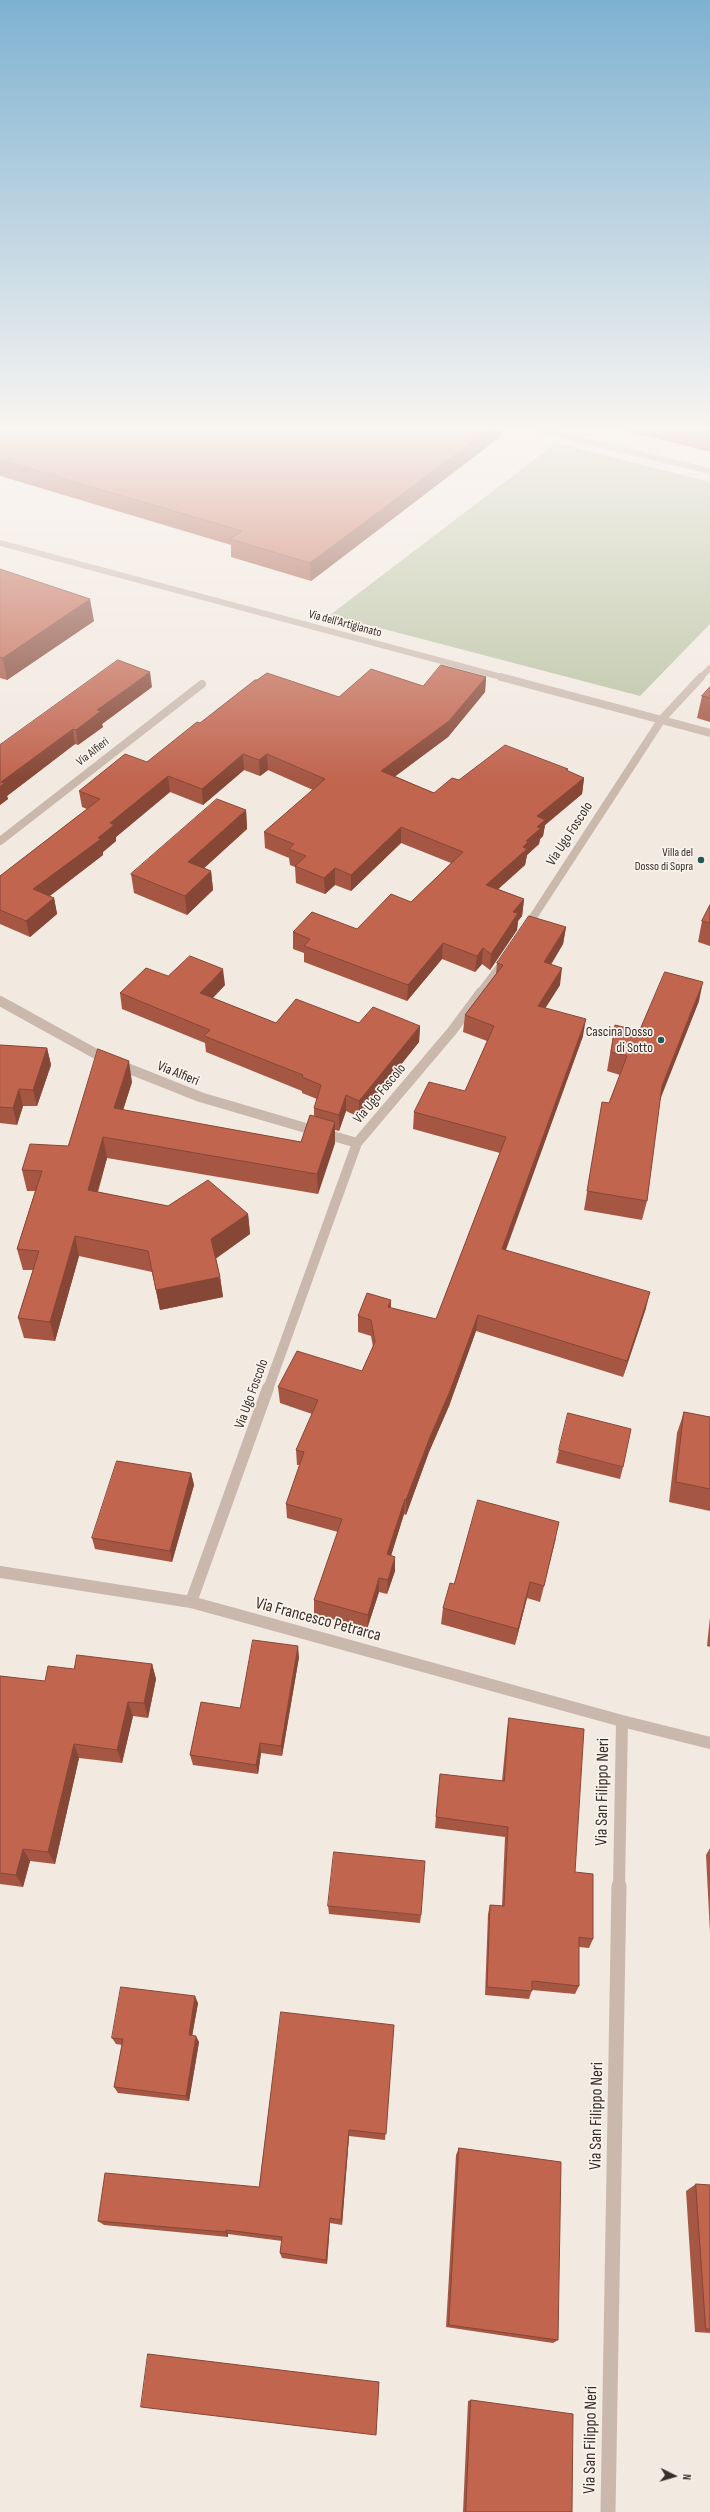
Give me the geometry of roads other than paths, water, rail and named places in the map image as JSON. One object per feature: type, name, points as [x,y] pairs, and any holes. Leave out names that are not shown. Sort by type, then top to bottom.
[{"type":"street","name":"Via dell'Artigianato","points":[[5,544],[710,733]]},
{"type":"street","name":"Via Ugo Foscolo","points":[[521,934],[662,720],[710,668]]},
{"type":"street","name":"Via Alfieri","points":[[0,841],[202,684]]},
{"type":"street","name":"Via Ugo Foscolo","points":[[191,1602],[357,1143],[452,1030],[509,954]]},
{"type":"street","name":"Via Alfieri","points":[[0,1001],[107,1060],[200,1098],[357,1143]]},
{"type":"street","name":"Via Francesco Petrarca","points":[[0,1572],[191,1602],[622,1721],[710,1742]]},
{"type":"street","name":"Via San Filippo Neri","points":[[608,2512],[622,1721]]},
{"type":"place","name":"Villa del Dosso di Sopra","points":[[701,860]]},
{"type":"place","name":"Cascina Dosso di Sotto","points":[[661,1040]]}]
